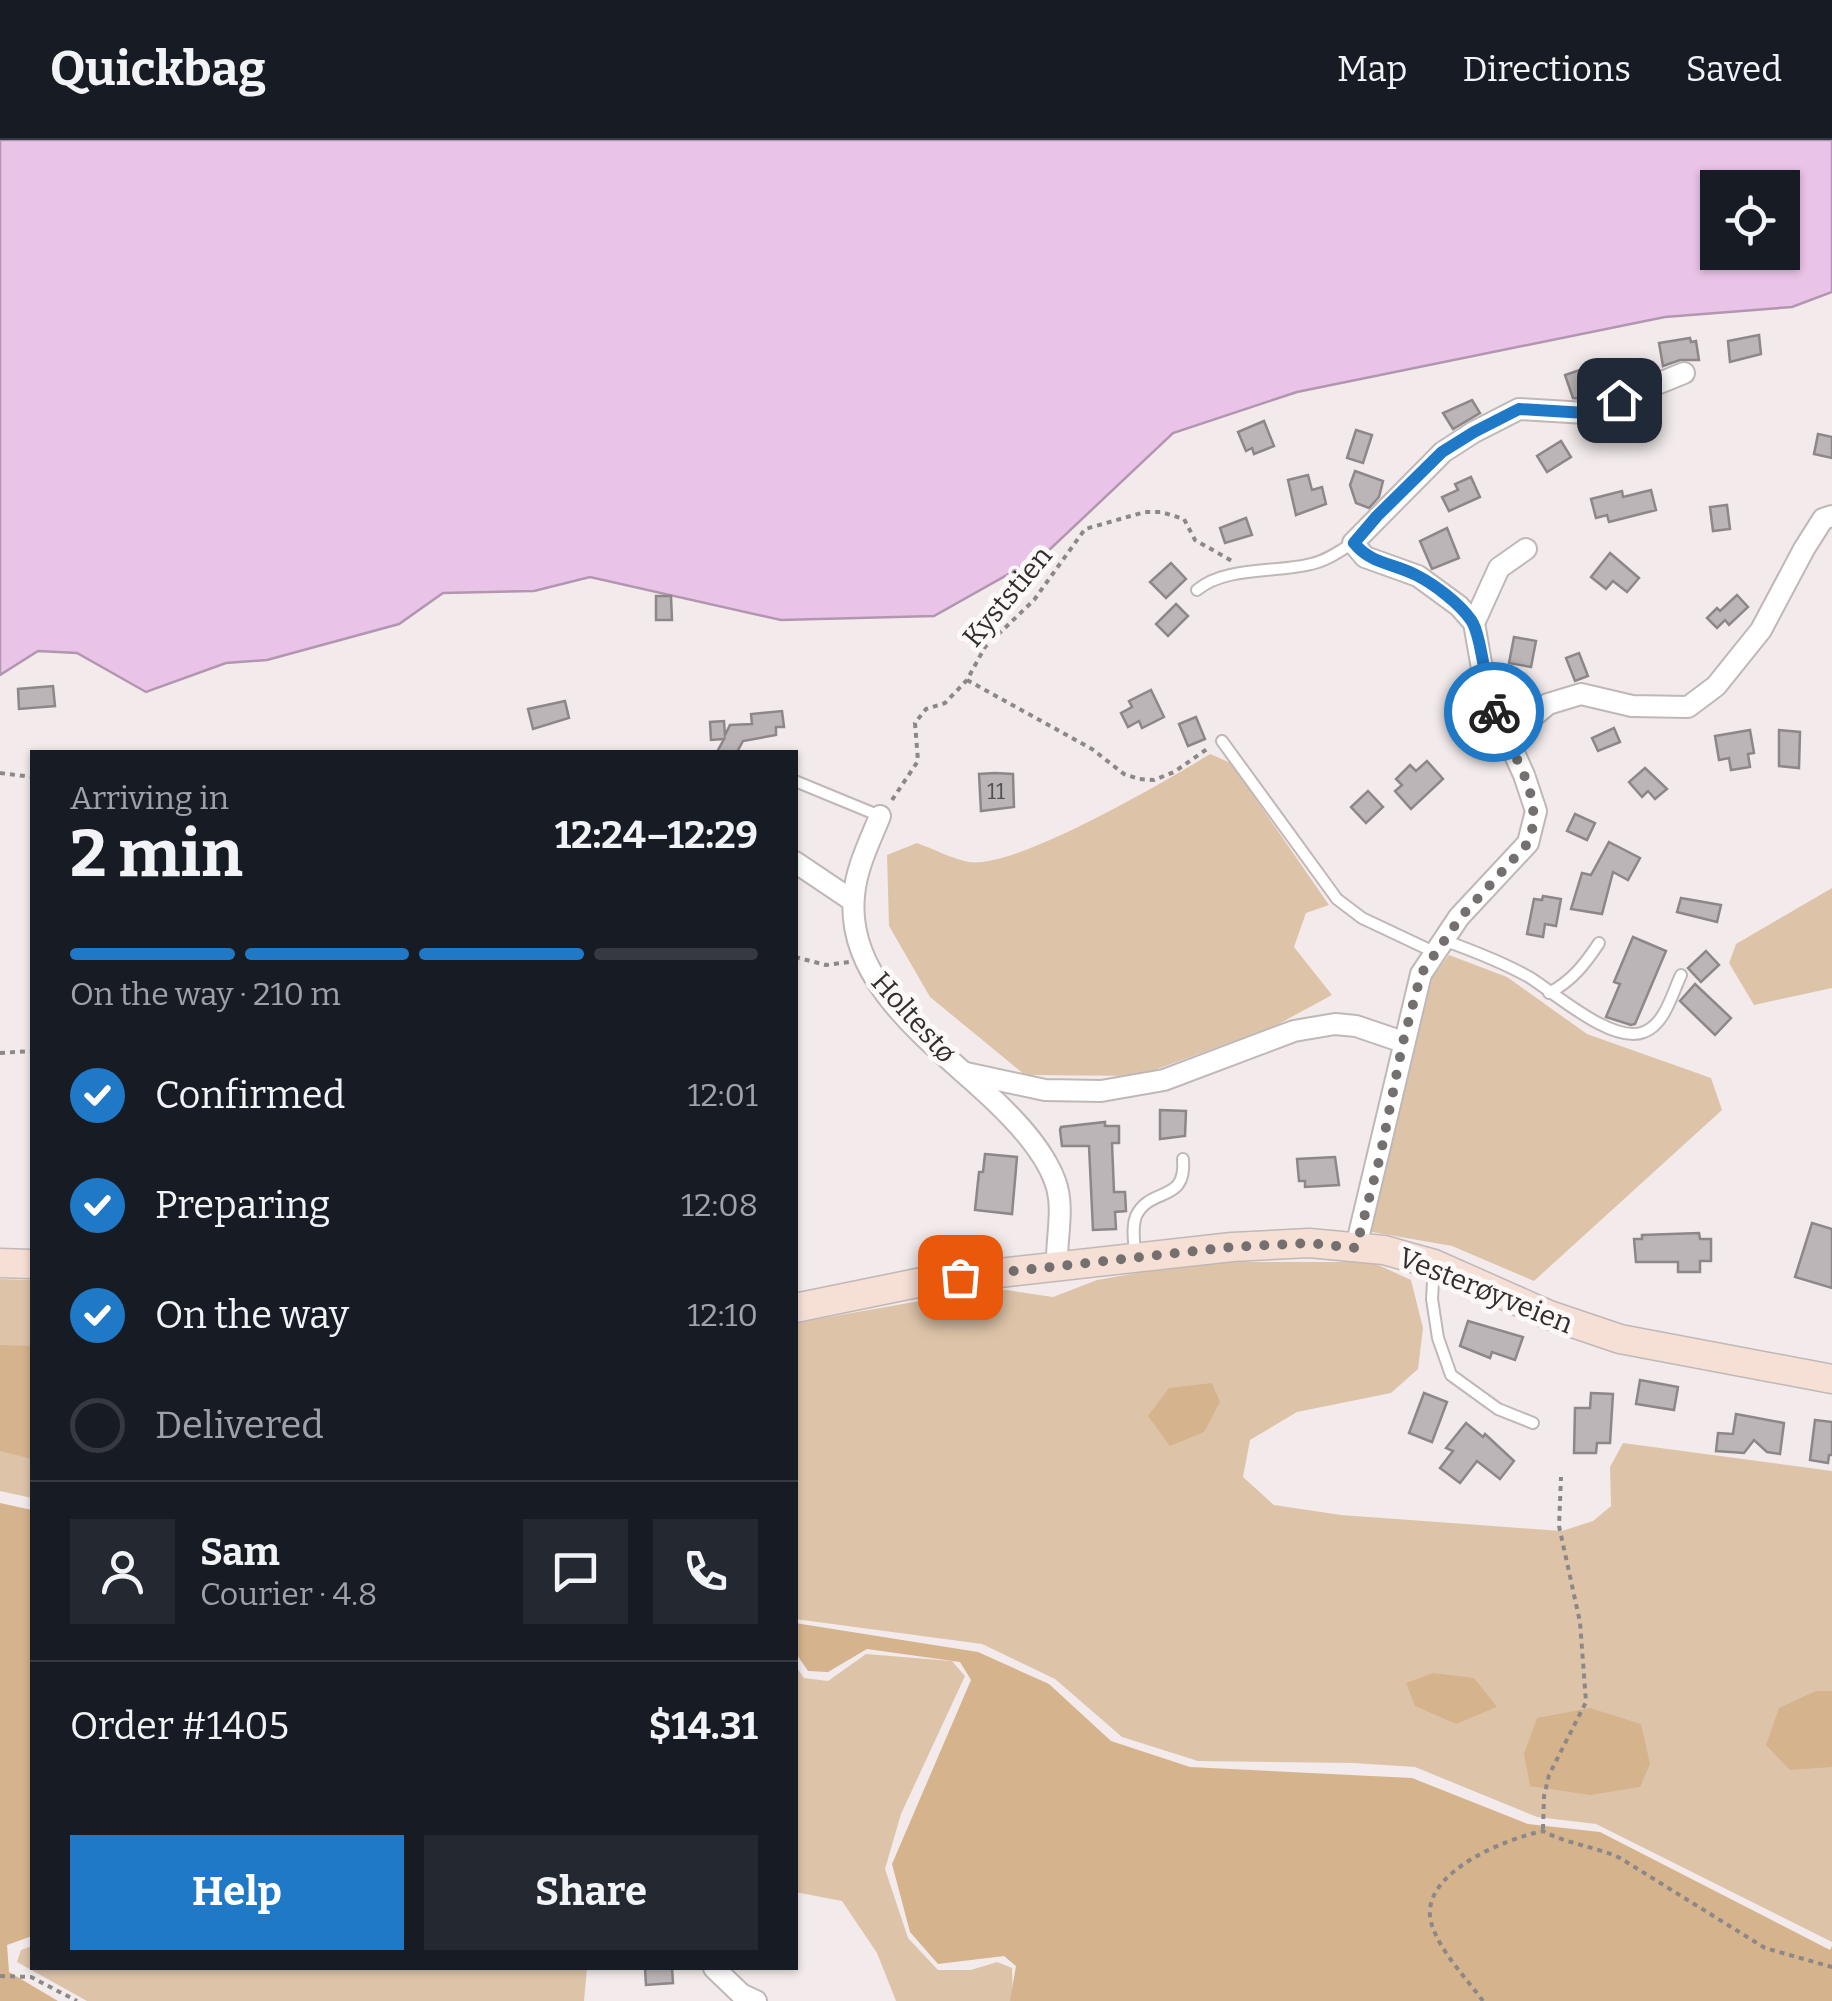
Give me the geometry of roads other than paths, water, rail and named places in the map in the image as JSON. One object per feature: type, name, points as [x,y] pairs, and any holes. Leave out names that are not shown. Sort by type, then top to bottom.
[{"type":"main road","name":"Vesterøyveien","points":[[798,1307],[928,1282],[1058,1265],[1309,1243],[1384,1250],[1434,1264],[1564,1322],[1620,1340],[1832,1379]]},
{"type":"main road","points":[[0,1263],[30,1264]]},
{"type":"street","points":[[1356,1248],[1421,974],[1438,945],[1528,843],[1536,811],[1486,691],[1474,623],[1459,606],[1418,576],[1365,557],[1354,543],[1442,452],[1489,424],[1519,409],[1586,413],[1684,373]]},
{"type":"street","points":[[1510,744],[1520,728],[1548,704],[1581,694],[1632,706],[1688,706],[1716,686],[1761,630],[1823,518],[1832,516]]},
{"type":"street","points":[[1474,623],[1499,568],[1526,549]]},
{"type":"street","name":"Holtestø","points":[[880,816],[859,872],[853,901],[862,959],[888,997],[1010,1116],[1048,1166],[1059,1196],[1058,1265]]},
{"type":"street","points":[[798,864],[853,901]]},
{"type":"street","name":"Holtestø","points":[[966,1073],[1045,1090],[1101,1091],[1164,1080],[1308,1028],[1356,1026],[1403,1042]]},
{"type":"street","points":[[716,1970],[740,1994],[756,2001]]},
{"type":"lane","points":[[1197,590],[1206,583],[1250,570],[1310,565],[1354,543]]},
{"type":"lane","points":[[1222,742],[1336,899],[1362,918],[1528,977],[1606,1027],[1634,1036],[1650,1031],[1662,1017],[1681,975]]},
{"type":"lane","points":[[798,782],[880,816]]},
{"type":"lane","points":[[1549,993],[1583,968],[1599,943]]},
{"type":"lane","points":[[1135,1258],[1132,1228],[1136,1218],[1142,1208],[1178,1188],[1184,1159]]},
{"type":"lane","points":[[1434,1264],[1431,1285],[1438,1338],[1450,1375],[1498,1409],[1533,1424]]}]
